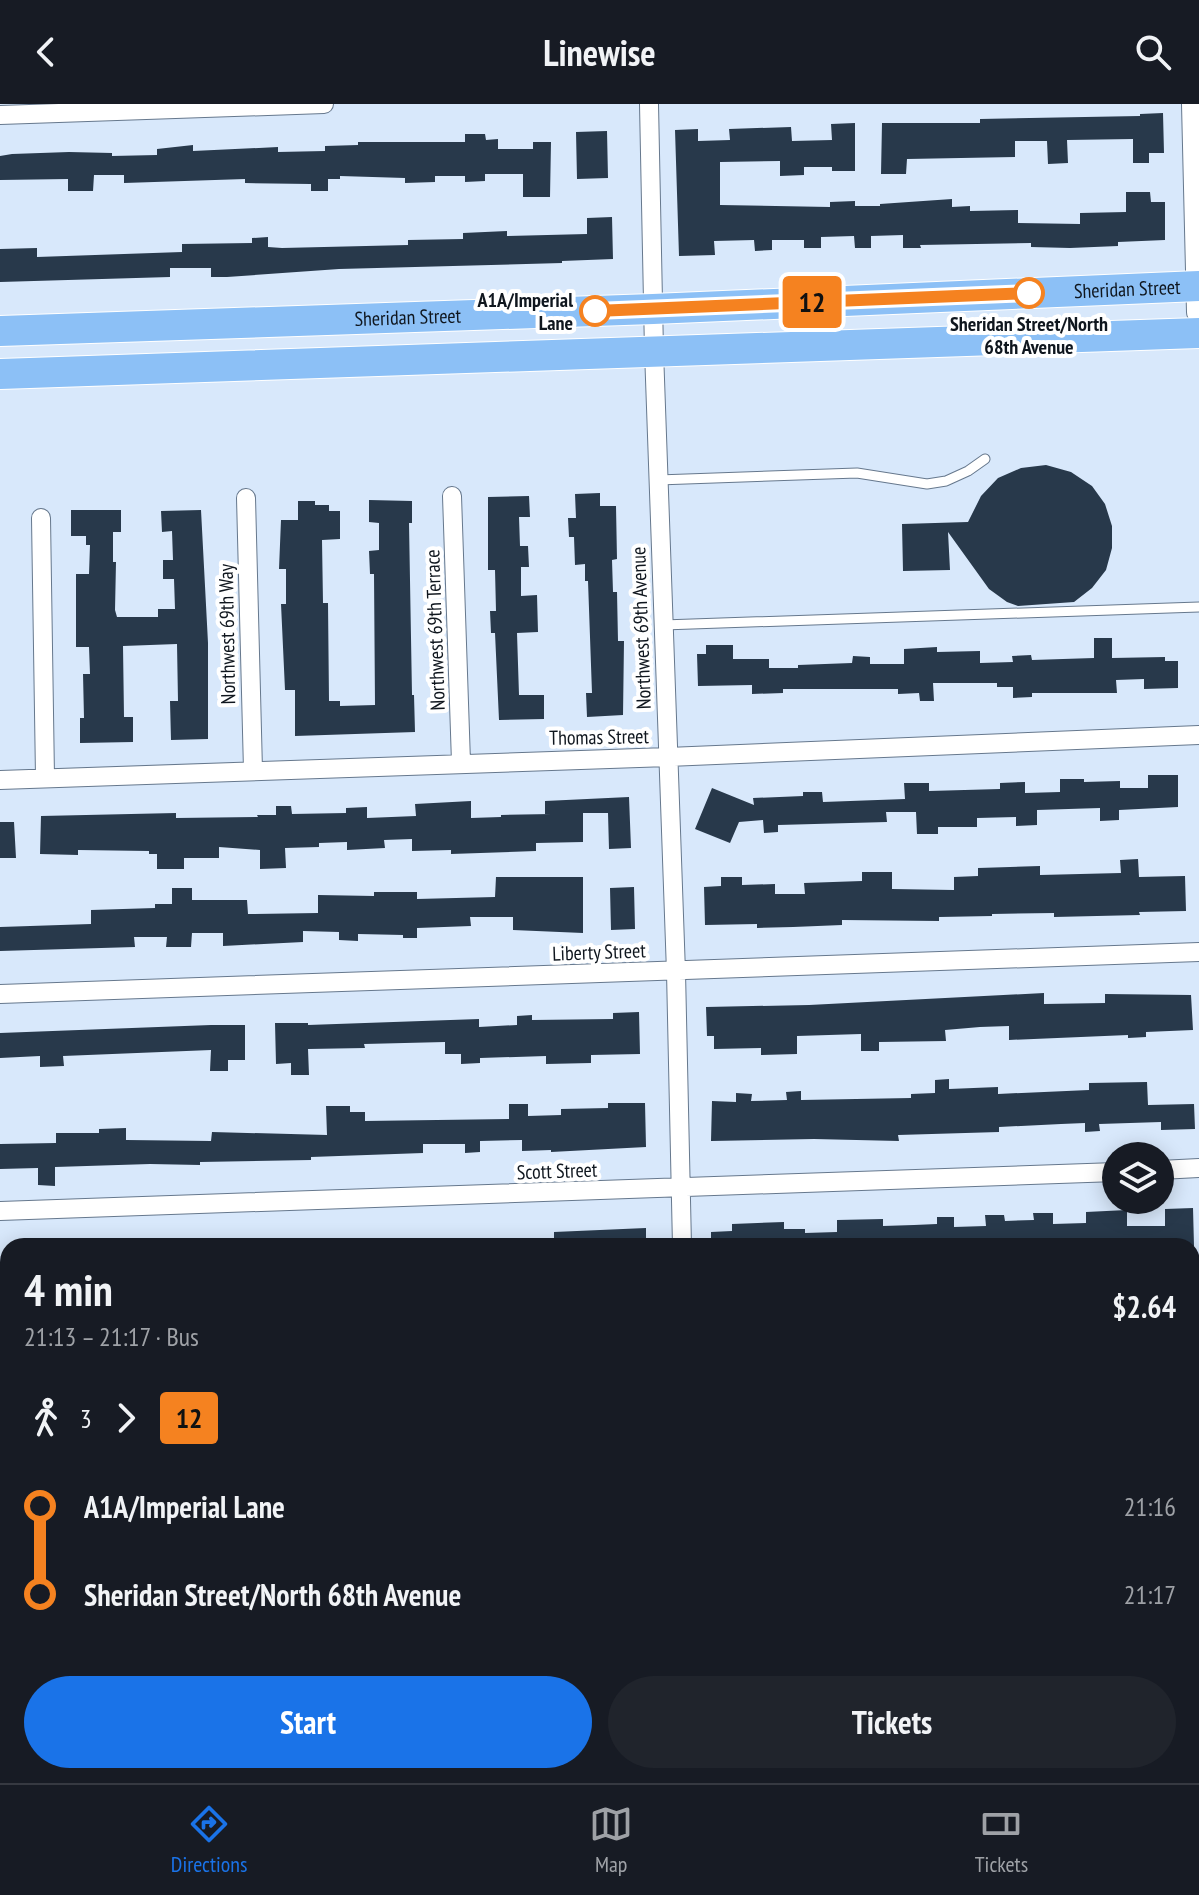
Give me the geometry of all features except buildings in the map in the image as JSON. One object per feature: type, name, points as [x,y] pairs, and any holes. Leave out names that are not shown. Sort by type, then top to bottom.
[{"type":"main road","name":"Sheridan Street","points":[[0,331],[653,309],[1198,286]]},
{"type":"main road","points":[[0,374],[1199,333]]},
{"type":"street","points":[[0,115],[324,104]]},
{"type":"street","name":"Northwest 69th Avenue","points":[[649,104],[682,1238]]},
{"type":"street","points":[[1194,104],[1199,312]]},
{"type":"street","name":"Northwest 69th Terrace","points":[[452,496],[461,762]]},
{"type":"street","name":"Northwest 69th Way","points":[[246,498],[253,770]]},
{"type":"street","points":[[41,518],[45,777]]},
{"type":"street","name":"Thomas Street","points":[[0,780],[1199,735]]},
{"type":"street","name":"Liberty Street","points":[[0,994],[1199,952]]},
{"type":"street","points":[[1174,1169],[1199,1168]]},
{"type":"street","name":"Scott Street","points":[[0,1211],[1102,1173]]},
{"type":"lane","points":[[658,480],[857,473],[927,484],[946,481],[985,459]]},
{"type":"lane","points":[[663,625],[1199,607]]},
{"type":"bus line","name":"12","points":[[595,311],[1029,293]]},
{"type":"place","name":"Sheridan Street/North 68th Avenue","points":[[1029,293]]},
{"type":"place","name":"A1A/Imperial Lane","points":[[595,311]]}]
